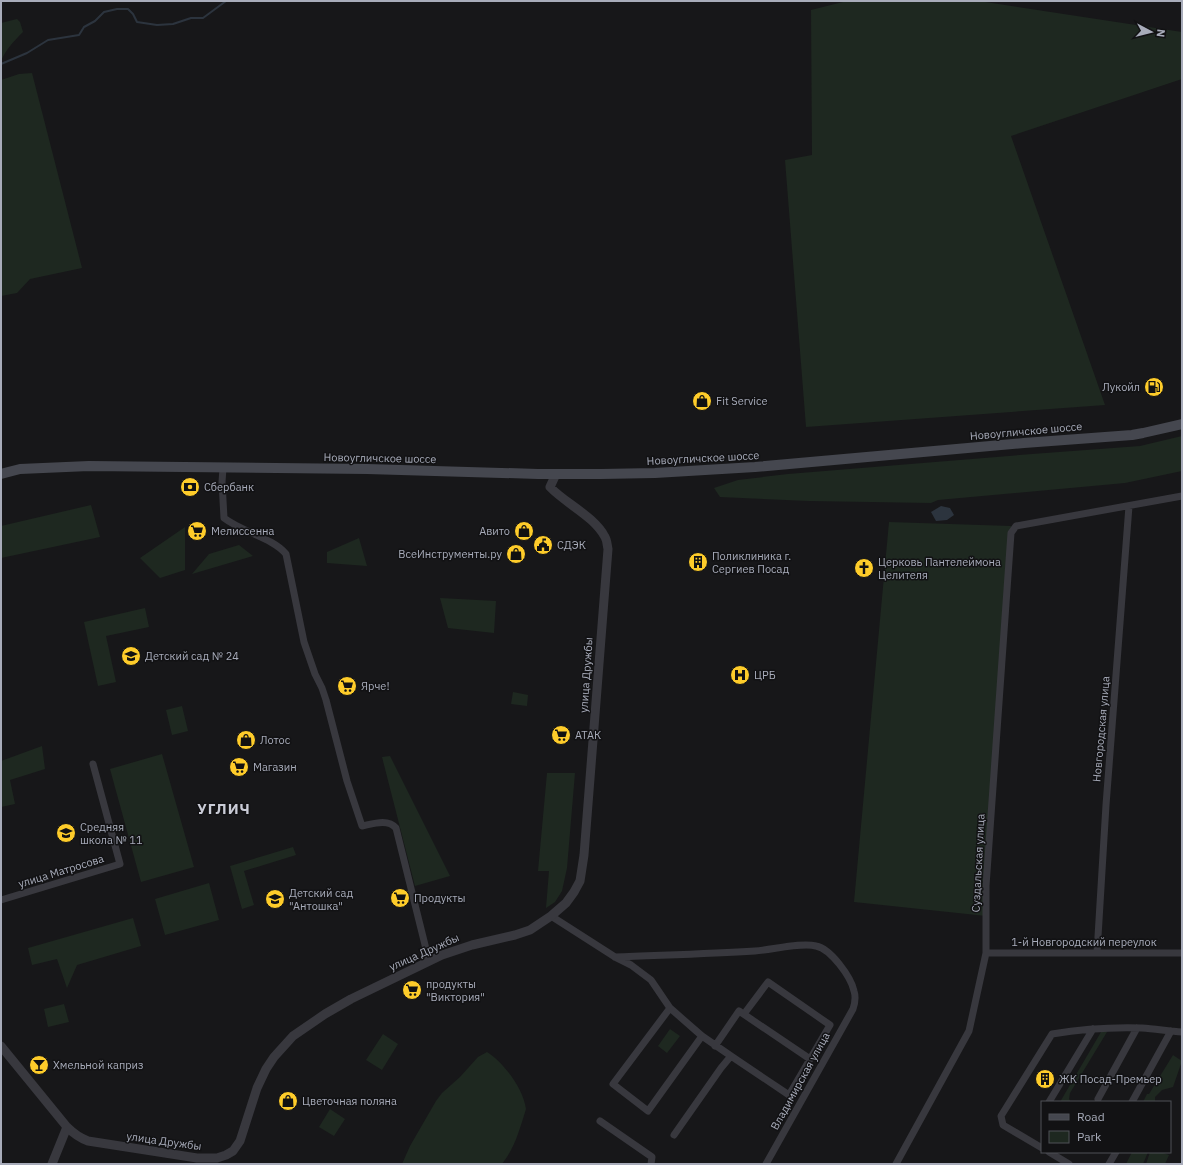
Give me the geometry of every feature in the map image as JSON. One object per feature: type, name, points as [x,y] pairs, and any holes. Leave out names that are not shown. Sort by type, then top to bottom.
[{"type":"main road","name":"Новоугличское шоссе","points":[[1,474],[20,469],[89,466],[367,469],[538,474],[655,473],[755,467],[1132,435],[1182,424]]},
{"type":"street","points":[[223,468],[222,482],[224,518],[241,529],[280,547],[286,554],[304,642],[326,700],[347,781],[362,826],[385,823],[393,825],[396,828],[429,961]]},
{"type":"street","name":"улица Дружбы","points":[[1,1046],[75,1135],[88,1141],[197,1158],[217,1158],[233,1151],[240,1141],[257,1088],[266,1069],[274,1057],[293,1036],[350,999],[457,949],[525,932],[551,916],[566,903],[580,881],[585,848],[608,548],[605,538],[599,529],[555,493],[538,474]]},
{"type":"street","points":[[550,487],[556,474]]},
{"type":"street","points":[[1129,506],[1182,496]]},
{"type":"street","name":"Суздальская улица","points":[[896,1164],[969,1031],[986,953],[986,886],[1011,533],[1016,526],[1129,506]]},
{"type":"street","name":"Новгородская улица","points":[[1097,953],[1106,805],[1129,506]]},
{"type":"street","name":"улица Матросова","points":[[1,900],[120,864],[93,764]]},
{"type":"street","points":[[551,916],[615,957],[631,965],[651,980],[670,1008],[702,1036],[789,1095],[830,1025],[768,982],[744,1014]]},
{"type":"street","name":"Владимирская улица","points":[[615,957],[757,951],[806,945],[817,946],[829,953],[841,966],[850,979],[855,992],[853,1009],[766,1164]]},
{"type":"street","name":"1-й Новгородский переулок","points":[[986,953],[1182,953]]},
{"type":"street","points":[[670,1008],[613,1084],[648,1111],[702,1036]]},
{"type":"street","points":[[715,1046],[739,1011],[810,1059]]},
{"type":"street","points":[[1098,1100],[1137,1028]]},
{"type":"street","points":[[1041,1147],[1003,1125],[1001,1116],[1052,1034],[1093,1029],[1137,1028],[1182,1032]]},
{"type":"street","points":[[1050,1101],[1093,1029]]},
{"type":"street","points":[[1133,1101],[1172,1031]]},
{"type":"street","points":[[674,1135],[731,1056]]},
{"type":"street","points":[[600,1120],[652,1157],[651,1164]]},
{"type":"street","points":[[52,1164],[67,1127]]},
{"type":"street","points":[[1051,1153],[1069,1164]]},
{"type":"street","points":[[1108,1164],[1115,1153]]},
{"type":"green space","points":[[847,1],[979,1],[1182,32],[1182,79],[1011,136],[1105,405],[806,427],[785,160],[812,155],[811,10]]},
{"type":"green space","points":[[17,19],[20,22],[23,32],[13,42],[1,61],[1,23]]},
{"type":"green space","points":[[32,73],[82,268],[30,279],[17,293],[1,296],[1,80],[19,74]]},
{"type":"green space","points":[[1182,436],[1182,471],[1125,483],[938,500],[931,503],[809,501],[720,497],[714,488],[738,480],[788,474],[1140,446]]},
{"type":"green space","points":[[91,505],[100,537],[1,558],[1,526]]},
{"type":"green space","points":[[889,522],[1011,526],[986,916],[854,902]]},
{"type":"green space","points":[[185,527],[185,570],[160,578],[140,558]]},
{"type":"green space","points":[[359,538],[367,566],[327,563],[327,552]]},
{"type":"green space","points":[[239,545],[253,556],[192,574],[209,554]]},
{"type":"green space","points":[[440,598],[496,601],[494,633],[448,628]]},
{"type":"green space","points":[[145,608],[149,627],[106,636],[116,682],[98,686],[84,622]]},
{"type":"green space","points":[[513,692],[528,695],[527,706],[511,704]]},
{"type":"green space","points":[[182,706],[188,731],[172,735],[166,710]]},
{"type":"green space","points":[[42,746],[45,769],[10,780],[15,804],[1,807],[1,761]]},
{"type":"green space","points":[[162,754],[194,867],[141,882],[110,769]]},
{"type":"green space","points":[[390,756],[450,876],[415,886],[382,757]]},
{"type":"green space","points":[[547,773],[575,773],[567,868],[562,891],[555,902],[546,908],[549,871],[538,871]]},
{"type":"green space","points":[[293,847],[296,855],[244,871],[254,905],[242,909],[230,866]]},
{"type":"green space","points":[[209,883],[219,920],[165,935],[155,899]]},
{"type":"green space","points":[[133,918],[141,946],[77,965],[67,988],[57,959],[32,965],[28,948]]},
{"type":"green space","points":[[64,1004],[69,1022],[48,1027],[44,1009]]},
{"type":"green space","points":[[670,1029],[680,1036],[667,1053],[658,1046]]},
{"type":"green space","points":[[1101,1032],[1107,1032],[1070,1093],[1069,1099],[1070,1101],[1061,1101]]},
{"type":"green space","points":[[383,1034],[398,1044],[382,1070],[366,1060]]},
{"type":"green space","points":[[487,1052],[506,1069],[512,1077],[521,1093],[526,1109],[514,1145],[507,1158],[502,1164],[402,1164],[410,1146],[442,1093],[460,1077],[478,1057]]},
{"type":"green space","points":[[1173,1055],[1182,1061],[1173,1087],[1162,1090],[1155,1097],[1155,1101],[1144,1101],[1147,1094],[1149,1094]]},
{"type":"green space","points":[[330,1109],[345,1119],[334,1136],[319,1127]]},
{"type":"green space","points":[[1132,1153],[1148,1153],[1143,1164],[1126,1164]]},
{"type":"green space","points":[[1150,1153],[1164,1153],[1169,1155],[1165,1164],[1146,1164]]},
{"type":"shaded area","points":[[941,506],[950,508],[954,515],[947,520],[936,521],[931,512]]},
{"type":"waterway","points":[[1,64],[27,53],[48,40],[79,35],[84,27],[95,21],[104,12],[117,9],[128,9],[133,14],[137,22],[157,25],[173,24],[191,18],[203,18],[226,1]]},
{"type":"place","name":"Лукойл","points":[[1154,387]]},
{"type":"place","name":"Fit Service","points":[[702,401]]},
{"type":"place","name":"Сбербанк","points":[[190,487]]},
{"type":"place","name":"Мелиссенна","points":[[197,531]]},
{"type":"place","name":"Авито","points":[[524,531]]},
{"type":"place","name":"СДЭК","points":[[543,545]]},
{"type":"place","name":"ВсеИнструменты.ру","points":[[516,554]]},
{"type":"place","name":"Поликлиника г. Сергиев Посад","points":[[698,562]]},
{"type":"place","name":"Церковь Пантелеймона Целителя","points":[[864,568]]},
{"type":"place","name":"Детский сад № 24","points":[[131,656]]},
{"type":"place","name":"ЦРБ","points":[[740,675]]},
{"type":"place","name":"Ярче!","points":[[347,686]]},
{"type":"place","name":"АТАК","points":[[561,735]]},
{"type":"place","name":"Лотос","points":[[246,740]]},
{"type":"place","name":"Магазин","points":[[239,767]]},
{"type":"place","name":"Средняя школа № 11","points":[[66,833]]},
{"type":"place","name":"Продукты","points":[[400,898]]},
{"type":"place","name":"Детский сад \"Антошка\"","points":[[275,899]]},
{"type":"place","name":"продукты \"Виктория\"","points":[[412,990]]},
{"type":"place","name":"Хмельной каприз","points":[[39,1065]]},
{"type":"place","name":"ЖК Посад-Премьер","points":[[1045,1079]]},
{"type":"place","name":"Цветочная поляна","points":[[288,1101]]},
{"type":"district","name":"УГЛИЧ","points":[[224,808]]}]
